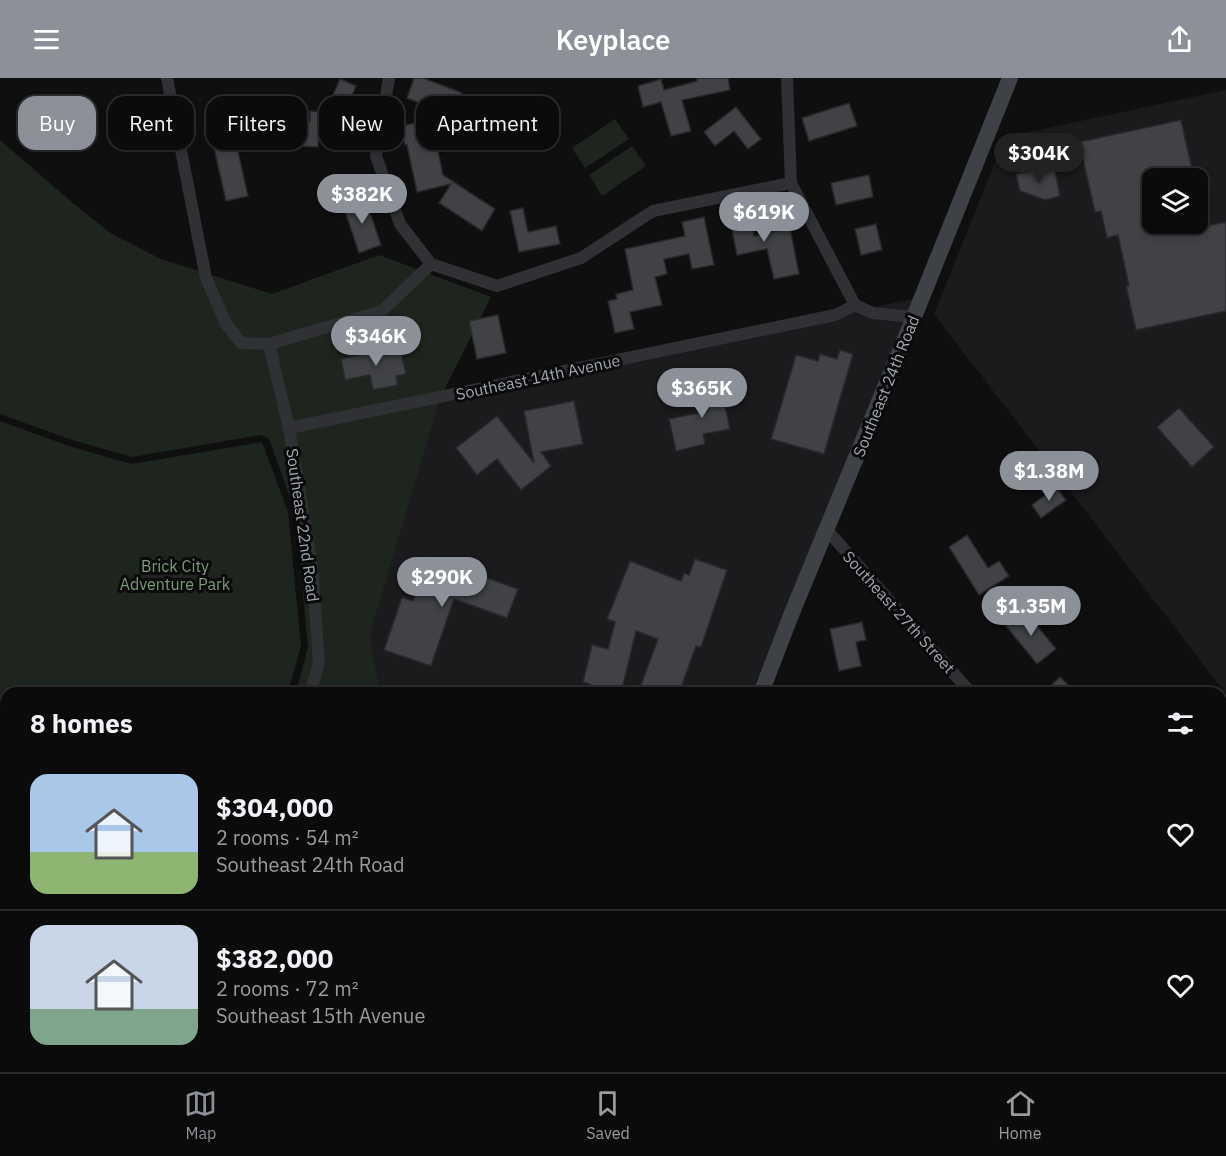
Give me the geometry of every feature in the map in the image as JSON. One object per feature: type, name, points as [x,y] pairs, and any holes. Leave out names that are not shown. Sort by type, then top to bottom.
[{"type":"street","points":[[167,78],[206,278],[226,324],[241,343],[269,344],[382,311],[431,264]]},
{"type":"street","points":[[389,78],[376,156],[400,224],[431,264],[497,286],[581,258],[653,211],[791,183]]},
{"type":"street","points":[[787,78],[791,183],[855,305],[873,313],[914,317]]},
{"type":"street","name":"Southeast 24th Road","points":[[763,687],[1010,78]]},
{"type":"street","name":"Southeast 14th Avenue","points":[[289,428],[836,315],[855,305]]},
{"type":"street","name":"Southeast 22nd Road","points":[[269,344],[289,428],[312,567],[319,663],[312,687]]},
{"type":"street","name":"Southeast 27th Street","points":[[826,531],[966,687]]},
{"type":"shaded area","points":[[1226,90],[1226,687],[1221,687],[934,314],[1005,137]]},
{"type":"shaded area","points":[[913,299],[754,687],[379,687],[370,635],[441,396]]},
{"type":"green space","points":[[615,119],[629,139],[585,168],[572,148]]},
{"type":"green space","points":[[0,140],[112,234],[161,259],[272,294],[379,255],[491,297],[441,396],[370,635],[379,687],[298,687],[308,647],[295,511],[269,439],[261,435],[132,457],[72,440],[0,414]]},
{"type":"green space","points":[[632,146],[646,166],[602,196],[589,175]]},
{"type":"green space","name":"Brick City Adventure Park","points":[[0,421],[69,446],[131,464],[262,442],[288,512],[301,646],[290,687],[0,687]]},
{"type":"building","points":[[414,78],[423,78],[462,93],[461,96],[416,96],[416,102],[407,98]]},
{"type":"building","points":[[697,78],[728,78],[730,90],[682,100],[691,131],[671,136],[661,102],[643,107],[638,86],[661,79],[664,90],[697,81]]},
{"type":"building","points":[[340,79],[356,86],[352,96],[333,96]]},
{"type":"building","points":[[849,103],[857,126],[809,141],[802,118]]},
{"type":"building","points":[[736,107],[761,139],[748,149],[734,131],[715,146],[704,132]]},
{"type":"building","points":[[310,111],[319,112],[318,147],[307,146],[307,121],[310,121]]},
{"type":"building","points":[[1181,120],[1192,168],[1142,168],[1142,234],[1208,234],[1208,226],[1226,222],[1226,311],[1136,330],[1118,235],[1107,238],[1101,211],[1095,212],[1079,142]]},
{"type":"building","points":[[416,123],[416,150],[438,150],[443,175],[495,209],[482,231],[439,203],[451,184],[417,192],[404,140],[404,125]]},
{"type":"building","points":[[215,150],[238,150],[248,196],[226,201]]},
{"type":"building","points":[[1054,167],[1060,196],[1045,200],[1020,191],[1016,174]]},
{"type":"building","points":[[869,175],[873,197],[836,205],[831,183]]},
{"type":"building","points":[[365,198],[381,245],[359,253],[343,205]]},
{"type":"building","points":[[748,206],[754,236],[790,228],[799,274],[774,279],[767,249],[737,255],[728,210]]},
{"type":"building","points":[[523,208],[528,232],[556,226],[560,244],[519,252],[510,211]]},
{"type":"building","points":[[704,217],[714,265],[692,269],[689,254],[664,259],[667,274],[655,277],[662,305],[630,312],[634,329],[615,333],[608,301],[617,299],[616,294],[633,290],[625,249],[685,236],[682,222]]},
{"type":"building","points":[[876,224],[882,250],[861,255],[855,229]]},
{"type":"building","points":[[498,315],[506,353],[477,359],[469,321]]},
{"type":"building","points":[[400,346],[406,374],[396,376],[398,385],[373,390],[370,375],[345,380],[341,359]]},
{"type":"building","points":[[840,350],[853,354],[824,454],[771,439],[796,355],[818,361],[820,354],[837,359]]},
{"type":"building","points":[[719,378],[730,429],[703,434],[705,444],[676,451],[669,419],[708,411],[701,382]]},
{"type":"building","points":[[574,401],[583,444],[541,452],[551,466],[521,490],[497,459],[477,475],[456,448],[497,416],[534,463],[524,411]]},
{"type":"building","points":[[1179,408],[1214,447],[1192,467],[1157,427]]},
{"type":"building","points":[[1056,487],[1066,500],[1041,518],[1032,505]]},
{"type":"building","points":[[967,535],[988,568],[999,561],[1009,576],[979,595],[949,547]]},
{"type":"building","points":[[428,557],[518,589],[507,618],[454,599],[431,666],[384,650],[402,597],[413,601]]},
{"type":"building","points":[[695,559],[727,570],[701,647],[696,646],[681,687],[640,687],[658,639],[636,631],[622,687],[589,687],[590,684],[583,682],[592,645],[608,649],[615,622],[607,619],[630,561],[681,581],[684,573],[689,575]]},
{"type":"building","points":[[1025,611],[1056,649],[1037,664],[1006,626]]},
{"type":"building","points":[[862,622],[866,640],[856,642],[861,666],[839,671],[830,629]]},
{"type":"building","points":[[1060,677],[1070,687],[1049,687]]}]
